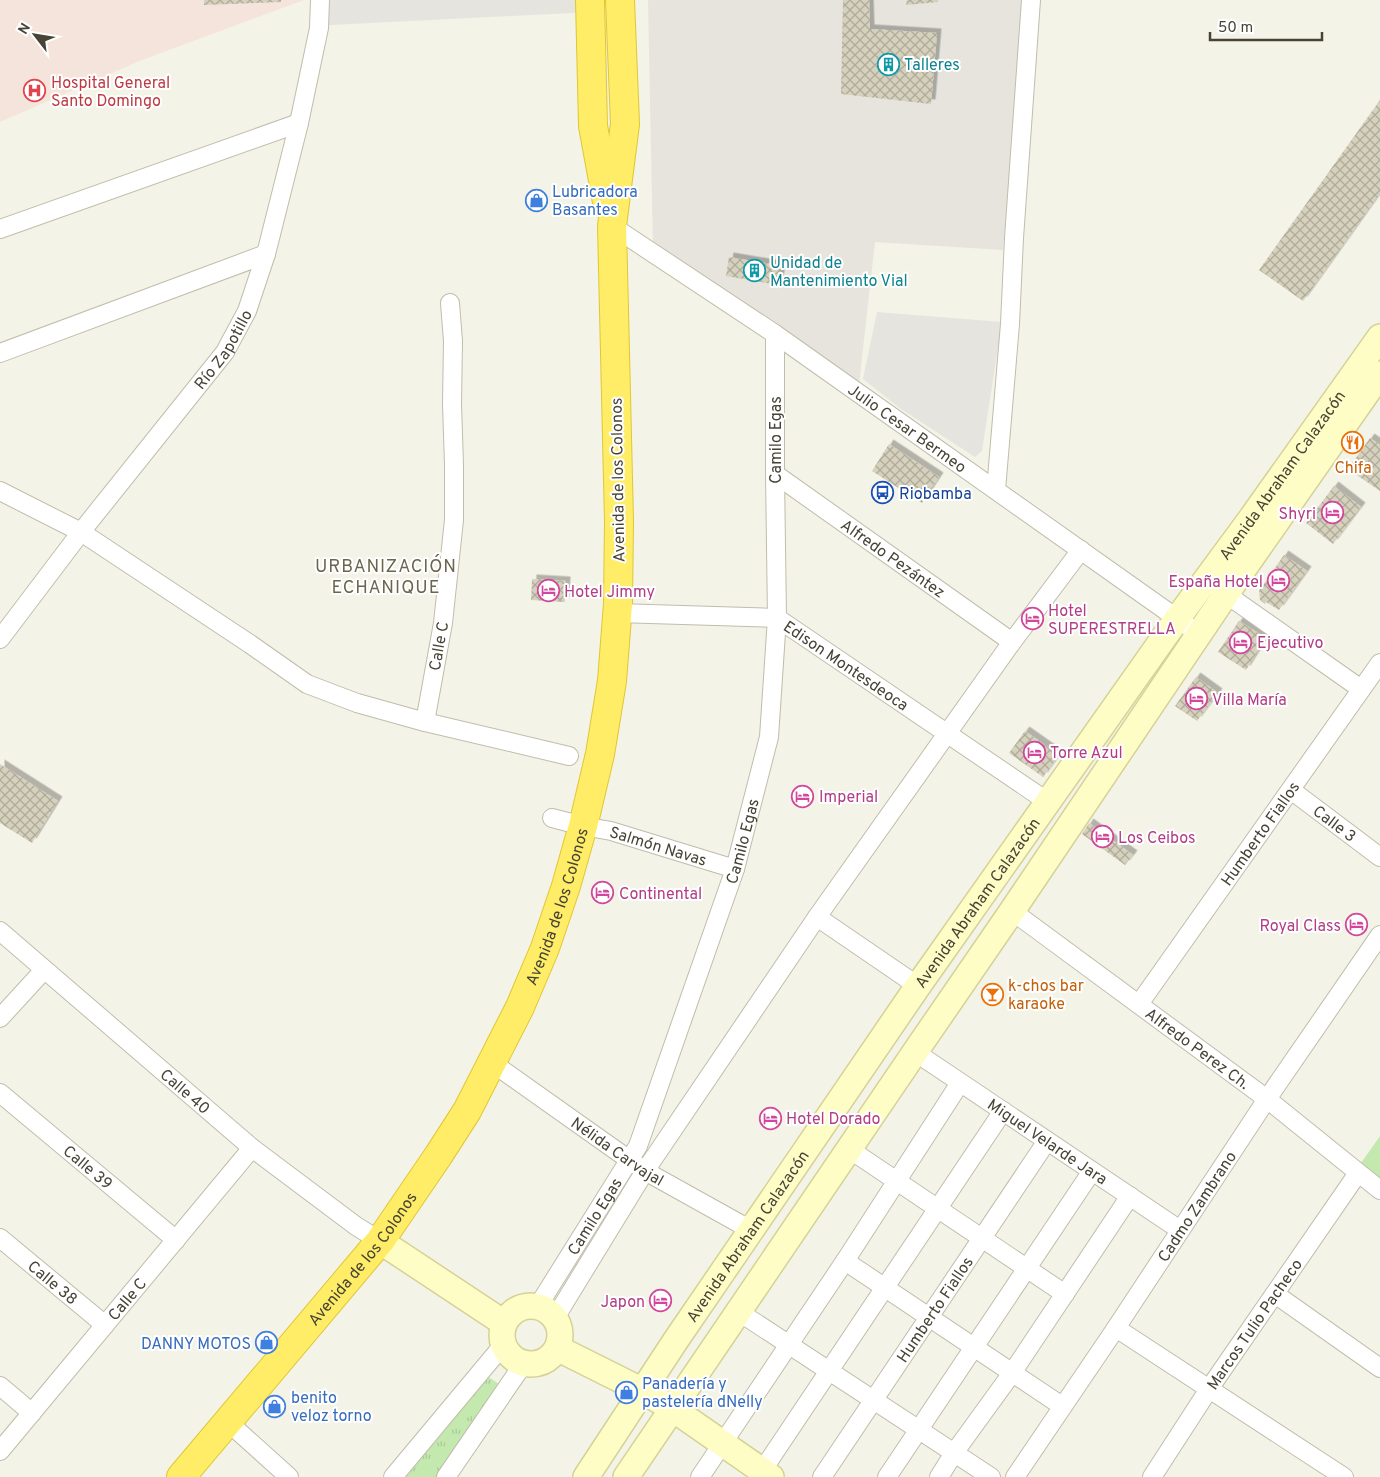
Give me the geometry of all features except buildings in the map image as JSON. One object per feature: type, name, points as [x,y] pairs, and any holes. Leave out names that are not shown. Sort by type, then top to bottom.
[{"type":"highway","name":"Avenida de los Colonos","points":[[590,0],[593,126],[612,226]]},
{"type":"highway","name":"Avenida de los Colonos","points":[[181,1477],[380,1242],[438,1156],[466,1111],[520,1007],[545,948],[566,886],[600,754],[612,681],[618,613],[619,521],[612,226],[625,124],[620,0]]},
{"type":"main road","name":"Avenida Abraham Calazacón","points":[[626,1477],[1199,634],[1216,587],[1380,337]]},
{"type":"main road","name":"Avenida Abraham Calazacón","points":[[586,1477],[676,1340],[918,986],[1178,619],[1216,587],[1380,374]]},
{"type":"main road","points":[[380,1242],[504,1334]]},
{"type":"main road","points":[[530,1305],[546,1312],[560,1332],[557,1348],[551,1356],[534,1364],[524,1364],[517,1361],[506,1350],[504,1334],[508,1316],[522,1307],[530,1305]]},
{"type":"main road","points":[[557,1348],[643,1391],[673,1409],[764,1475]]},
{"type":"street","name":"Río Zapotillo","points":[[0,639],[225,352],[247,312],[266,254],[299,123],[320,28],[320,0]]},
{"type":"street","points":[[996,490],[1010,324],[1031,0]]},
{"type":"street","points":[[0,229],[299,123]]},
{"type":"street","name":"Julio Cesar Bermeo","points":[[612,226],[774,334],[1199,634]]},
{"type":"street","points":[[0,352],[266,254]]},
{"type":"street","name":"Calle C","points":[[425,722],[443,622],[454,520],[453,341],[450,303]]},
{"type":"street","name":"Camilo Egas","points":[[546,1312],[638,1146],[735,869],[769,737],[777,618],[774,334]]},
{"type":"street","name":"Alfredo Pezántez","points":[[775,474],[1012,642]]},
{"type":"street","points":[[0,491],[82,532],[242,638],[307,684],[357,703],[425,722],[569,756]]},
{"type":"street","name":"Camilo Egas","points":[[546,1312],[645,1171],[817,917],[1012,642],[1081,550]]},
{"type":"street","points":[[1216,587],[1361,689]]},
{"type":"street","name":"Edison Montesdeoca","points":[[618,613],[777,618],[1048,802]]},
{"type":"street","name":"Humberto Fiallos","points":[[1140,1004],[1380,663]]},
{"type":"street","name":"Calle 3","points":[[1291,790],[1380,857]]},
{"type":"street","name":"Salmón Navas","points":[[552,818],[611,831],[735,869]]},
{"type":"street","name":"Alfredo Perez Ch.","points":[[1012,911],[1267,1099],[1380,1190]]},
{"type":"street","points":[[817,917],[918,986]]},
{"type":"street","name":"Calle 40","points":[[0,931],[252,1148],[380,1242]]},
{"type":"street","name":"Cadmo Zambrano","points":[[1015,1477],[1267,1099],[1380,935]]},
{"type":"street","points":[[0,1018],[44,970]]},
{"type":"street","name":"Miguel Velarde Jara","points":[[915,1052],[1180,1230]]},
{"type":"street","name":"Nélida Carvajal","points":[[491,1062],[645,1171],[751,1230]]},
{"type":"street","points":[[700,1477],[845,1261],[960,1083]]},
{"type":"street","name":"Calle 39","points":[[0,1093],[176,1240]]},
{"type":"street","points":[[764,1475],[829,1370],[1002,1111]]},
{"type":"street","name":"Humberto Fiallos","points":[[822,1477],[1047,1141]]},
{"type":"street","name":"Calle C","points":[[0,1452],[252,1148]]},
{"type":"street","points":[[849,1149],[1064,1294]]},
{"type":"street","points":[[887,1477],[1092,1171]]},
{"type":"street","name":"Marcos Tulio Pacheco","points":[[1152,1477],[1209,1389],[1358,1173]]},
{"type":"street","points":[[939,1477],[954,1453],[1012,1373],[1130,1196]]},
{"type":"street","name":"Calle 38","points":[[0,1238],[105,1325]]},
{"type":"street","points":[[845,1261],[1062,1406]]},
{"type":"street","points":[[1275,1294],[1380,1368]]},
{"type":"street","points":[[739,1312],[992,1477]]},
{"type":"street","points":[[1116,1328],[1344,1477]]},
{"type":"street","points":[[394,1477],[504,1334]]},
{"type":"street","points":[[446,1477],[524,1364]]},
{"type":"street","points":[[0,1386],[32,1413]]},
{"type":"street","points":[[228,1422],[289,1477]]},
{"type":"shaded area","name":"Hospital General Santo Domingo","points":[[0,0],[304,0],[142,60],[0,122]]},
{"type":"shaded area","points":[[311,0],[584,0],[591,12],[312,26]]},
{"type":"shaded area","points":[[648,0],[1024,0],[1003,250],[875,242],[858,393],[653,249]]},
{"type":"shaded area","points":[[877,312],[1002,322],[982,451],[975,457],[901,409],[863,379]]},
{"type":"green space","points":[[1380,1136],[1380,1178],[1361,1163]]},
{"type":"green space","points":[[487,1376],[499,1384],[436,1477],[405,1477]]},
{"type":"place","name":"Talleres","points":[[888,64]]},
{"type":"place","name":"Hospital General Santo Domingo","points":[[35,91]]},
{"type":"place","name":"Lubricadora Basantes","points":[[536,200]]},
{"type":"place","name":"Unidad de Mantenimiento Vial","points":[[754,271]]},
{"type":"place","name":"Chifa","points":[[1353,443]]},
{"type":"place","name":"Riobamba","points":[[883,493]]},
{"type":"place","name":"Shyri","points":[[1332,513]]},
{"type":"place","name":"España Hotel","points":[[1279,581]]},
{"type":"place","name":"Hotel Jimmy","points":[[548,591]]},
{"type":"place","name":"Hotel SUPERESTRELLA","points":[[1032,619]]},
{"type":"place","name":"Ejecutivo","points":[[1241,642]]},
{"type":"place","name":"Villa María","points":[[1196,699]]},
{"type":"place","name":"Torre Azul","points":[[1034,752]]},
{"type":"place","name":"Imperial","points":[[803,796]]},
{"type":"place","name":"Los Ceibos","points":[[1102,837]]},
{"type":"place","name":"Continental","points":[[603,893]]},
{"type":"place","name":"Royal Class","points":[[1357,925]]},
{"type":"place","name":"k-chos bar karaoke","points":[[992,994]]},
{"type":"place","name":"Hotel Dorado","points":[[770,1118]]},
{"type":"place","name":"Japon","points":[[661,1301]]},
{"type":"place","name":"DANNY MOTOS","points":[[267,1343]]},
{"type":"place","name":"Panadería y pastelería dNelly","points":[[626,1392]]},
{"type":"place","name":"benito veloz torno","points":[[275,1406]]},
{"type":"district","name":"URBANIZACIÓN ECHANIQUE","points":[[386,576]]}]
